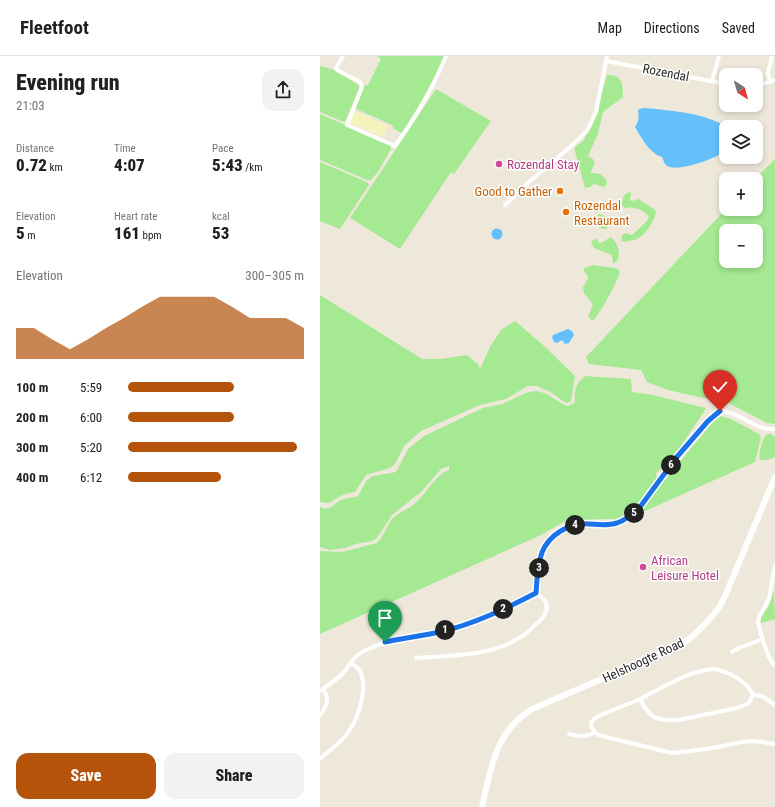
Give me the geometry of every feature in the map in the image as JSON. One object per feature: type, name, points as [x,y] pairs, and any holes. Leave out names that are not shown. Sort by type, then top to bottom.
[{"type":"main road","name":"Helshoogte Road","points":[[482,807],[491,769],[499,744],[507,730],[521,716],[532,709],[669,650],[688,640],[708,621],[725,596],[775,477]]},
{"type":"street","points":[[343,56],[336,68],[337,70],[360,82],[362,87],[347,124],[395,146],[437,80],[446,56]]},
{"type":"street","points":[[505,205],[587,131],[596,112],[607,56]]},
{"type":"street","points":[[712,81],[719,56]]},
{"type":"street","points":[[770,82],[768,73],[772,56]]},
{"type":"street","name":"Rozendal","points":[[606,61],[719,82]]},
{"type":"street","points":[[763,84],[775,80]]},
{"type":"street","points":[[536,593],[540,558],[549,540],[562,530],[571,526],[580,524],[603,525],[616,523],[633,514],[640,507],[676,458],[715,414],[720,411],[728,412],[763,429],[775,429]]},
{"type":"street","points":[[775,565],[769,599],[759,617],[758,622],[763,639],[775,666]]},
{"type":"street","points":[[416,658],[478,652],[494,649],[518,640],[530,631],[546,611],[546,603],[544,599],[536,593]]},
{"type":"street","points":[[320,715],[328,697],[322,690],[340,676],[360,653],[385,642],[439,632],[466,624],[486,617],[536,593]]},
{"type":"street","points":[[732,652],[763,639]]},
{"type":"street","points":[[320,759],[344,738],[359,711],[363,688],[362,678],[357,668],[351,663]]},
{"type":"street","points":[[640,699],[649,714],[652,716],[669,720],[679,720],[745,706],[749,704],[753,695],[750,688],[730,674],[723,671],[704,670],[640,699],[597,716],[592,722],[591,726],[598,735],[672,753],[707,749],[742,742],[755,741],[775,744]]},
{"type":"street","points":[[753,695],[762,696],[775,705]]},
{"type":"street","points":[[569,734],[589,736],[595,732]]},
{"type":"green space","points":[[377,56],[445,56],[435,82],[402,133],[394,129],[392,125],[354,108],[363,86],[368,85],[381,59]]},
{"type":"green space","points":[[320,66],[335,70],[360,86],[345,122],[320,112]]},
{"type":"green space","points":[[607,75],[616,76],[619,78],[623,88],[623,97],[603,112],[598,134],[588,156],[593,159],[595,163],[591,173],[600,174],[606,179],[607,184],[604,187],[594,184],[585,188],[574,148],[584,140],[586,134],[591,128]]},
{"type":"green space","points":[[436,89],[491,121],[454,174],[451,172],[400,249],[350,218]]},
{"type":"green space","points":[[320,114],[391,145],[391,149],[378,172],[371,180],[367,180],[320,160]]},
{"type":"green space","points":[[775,159],[775,424],[767,423],[721,399],[703,398],[668,390],[647,382],[641,370],[589,364],[586,357],[719,216],[763,216],[762,172]]},
{"type":"green space","points":[[320,162],[367,182],[369,185],[340,229],[320,221]]},
{"type":"green space","points":[[629,192],[631,193],[630,200],[632,201],[639,199],[656,211],[648,230],[638,239],[627,242],[621,241],[622,235],[626,233],[632,235],[646,222],[649,217],[638,209],[625,208],[621,205],[624,195]]},
{"type":"green space","points":[[599,214],[611,218],[606,229],[599,227],[602,219],[593,219]]},
{"type":"green space","points":[[611,237],[617,245],[619,251],[618,260],[613,264],[612,255],[594,248],[591,242],[597,239],[599,243],[601,243]]},
{"type":"green space","points":[[593,265],[615,268],[620,271],[614,287],[602,308],[594,319],[591,320],[588,316],[593,304],[584,293],[583,287],[588,279],[584,268]]},
{"type":"green space","points":[[320,295],[422,359],[440,359],[467,355],[478,364],[480,369],[490,347],[501,330],[515,321],[542,344],[575,376],[571,401],[566,403],[550,392],[537,386],[528,386],[506,399],[480,405],[421,431],[404,446],[395,464],[390,468],[366,475],[355,492],[343,495],[330,502],[320,502]]},
{"type":"green space","points":[[585,376],[631,379],[632,392],[653,395],[706,408],[676,452],[656,473],[657,480],[642,502],[629,515],[616,519],[567,520],[539,536],[320,634],[320,551],[342,552],[377,543],[392,519],[418,501],[434,481],[449,470],[449,466],[441,469],[421,492],[392,515],[377,538],[372,541],[330,550],[320,547],[320,507],[326,509],[341,500],[358,496],[367,480],[373,476],[396,472],[408,449],[424,436],[483,408],[502,404],[528,392],[537,391],[547,394],[564,405],[569,406],[575,402],[576,388]]},
{"type":"green space","points":[[721,416],[736,421],[759,434],[761,437],[755,462],[645,511],[643,510],[642,508],[646,502],[714,421]]},
{"type":"green space","points":[[767,434],[771,434],[775,437],[775,457],[767,460],[761,460],[759,458],[760,449]]},
{"type":"green space","points":[[774,590],[775,619],[761,623],[761,617],[768,607]]},
{"type":"sand","points":[[354,111],[388,126],[383,137],[349,123]]},
{"type":"water","points":[[645,108],[677,111],[708,118],[719,123],[719,154],[696,164],[678,168],[666,165],[662,157],[657,155],[649,148],[635,127],[639,117],[639,109]]},
{"type":"water","points":[[497,228],[501,230],[503,234],[501,238],[497,240],[493,238],[491,234],[493,230]]},
{"type":"water","points":[[568,329],[572,331],[574,335],[569,343],[565,344],[562,340],[557,343],[554,342],[552,337],[553,335]]},
{"type":"place","name":"Rozendal Stay","points":[[499,164]]},
{"type":"place","name":"Good to Gather","points":[[560,191]]},
{"type":"place","name":"Rozendal Restaurant","points":[[566,212]]},
{"type":"place","name":"African Leisure Hotel","points":[[643,567]]},
{"type":"route","points":[[385,642],[439,632],[466,624],[486,617],[536,593],[540,558],[549,540],[562,530],[571,526],[580,524],[603,525],[616,523],[633,514],[640,507],[676,458],[708,421],[720,411]]}]
